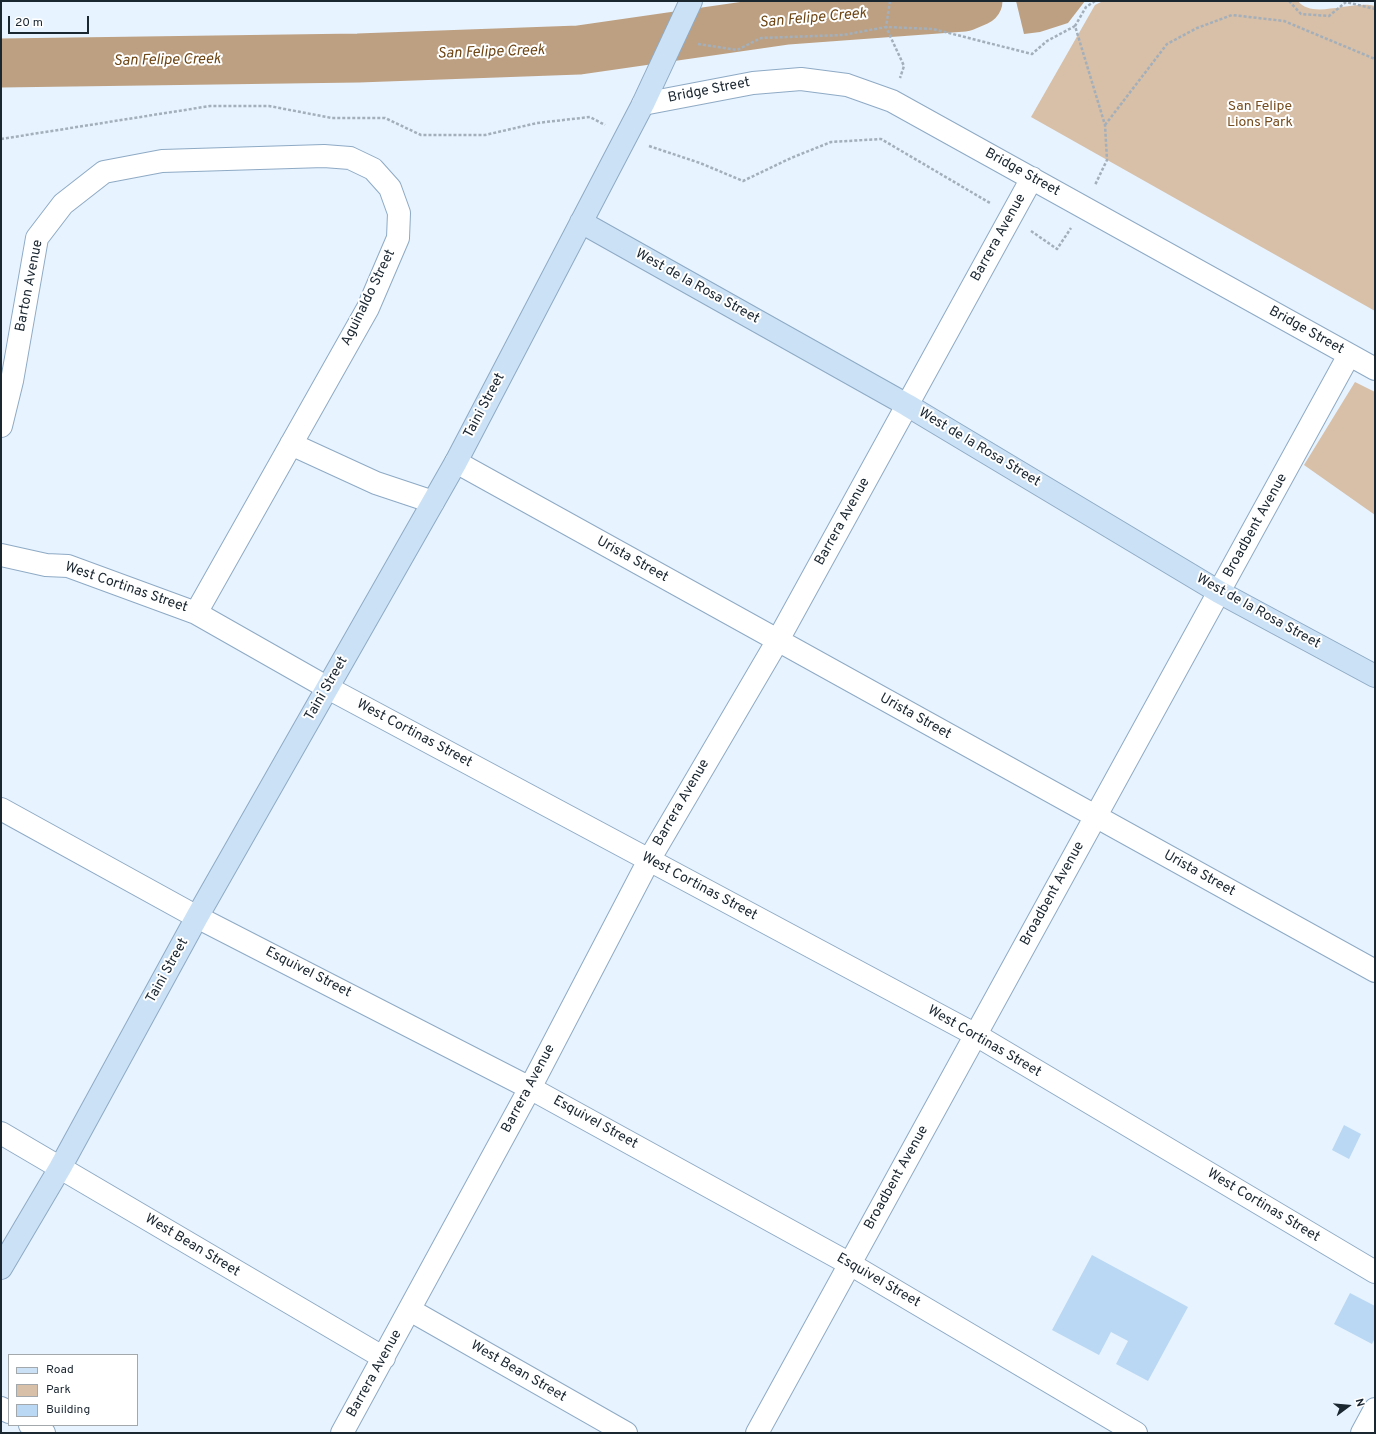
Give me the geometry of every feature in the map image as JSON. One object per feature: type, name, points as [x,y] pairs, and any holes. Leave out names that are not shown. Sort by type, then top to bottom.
[{"type":"street","name":"Taini Street","points":[[1,1268],[60,1168],[197,917],[456,462],[643,104],[659,66],[691,1]]},
{"type":"street","name":"Bridge Street","points":[[643,104],[754,83],[801,79],[847,85],[892,101],[1375,369]]},
{"type":"street","name":"Aguinaldo Street","points":[[104,172],[162,161],[324,156],[350,158],[373,169],[386,183],[390,188],[399,212],[398,238],[368,308],[196,613]]},
{"type":"street","name":"Barton Avenue","points":[[1,426],[12,380],[37,238],[63,204],[104,172]]},
{"type":"street","name":"Barrera Avenue","points":[[342,1433],[530,1088],[649,860],[778,640],[1032,178]]},
{"type":"street","name":"West de la Rosa Street","points":[[581,222],[907,405],[1219,592],[1375,676]]},
{"type":"street","name":"Broadbent Avenue","points":[[757,1433],[1349,355]]},
{"type":"street","points":[[291,444],[376,483],[433,502]]},
{"type":"street","name":"Urista Street","points":[[456,462],[1375,971]]},
{"type":"street","name":"West Cortinas Street","points":[[1,555],[46,564],[68,566],[196,613],[328,688],[976,1035],[1375,1272]]},
{"type":"street","name":"Esquivel Street","points":[[1,809],[197,917],[530,1088],[850,1264],[1136,1433]]},
{"type":"street","name":"West Bean Street","points":[[1,1133],[384,1358]]},
{"type":"street","name":"West Bean Street","points":[[410,1310],[626,1433]]},
{"type":"street","points":[[1362,1433],[1375,1409]]},
{"type":"street","points":[[32,1426],[44,1433]]},
{"type":"path","points":[[890,1],[886,27],[904,66],[892,101]]},
{"type":"path","points":[[698,44],[737,50],[761,38],[843,35],[886,27],[933,29],[1032,54],[1046,41],[1075,26],[1086,7],[1095,1]]},
{"type":"path","points":[[1289,1],[1301,14],[1329,16],[1346,2],[1375,10]]},
{"type":"path","points":[[1075,26],[1105,125],[1168,44],[1197,28],[1232,15],[1284,21],[1375,59]]},
{"type":"green space","name":"San Felipe Lions Park","points":[[1103,1],[1298,1],[1304,6],[1313,9],[1355,5],[1375,6],[1375,311],[1031,117],[1095,5]]},
{"type":"green space","points":[[1355,382],[1375,392],[1375,515],[1304,465]]},
{"type":"shaded area","points":[[1016,1],[1085,1],[1068,23],[1040,32],[1024,34]]},
{"type":"building","points":[[1344,1125],[1361,1134],[1349,1159],[1332,1150]]},
{"type":"building","points":[[1092,1255],[1188,1307],[1148,1381],[1116,1364],[1128,1341],[1111,1332],[1099,1355],[1052,1330]]},
{"type":"building","points":[[1350,1293],[1375,1306],[1375,1338],[1372,1344],[1334,1324]]},
{"type":"waterway","name":"San Felipe Creek","points":[[1,63],[358,58],[579,50],[787,20],[964,7],[978,1]]}]
